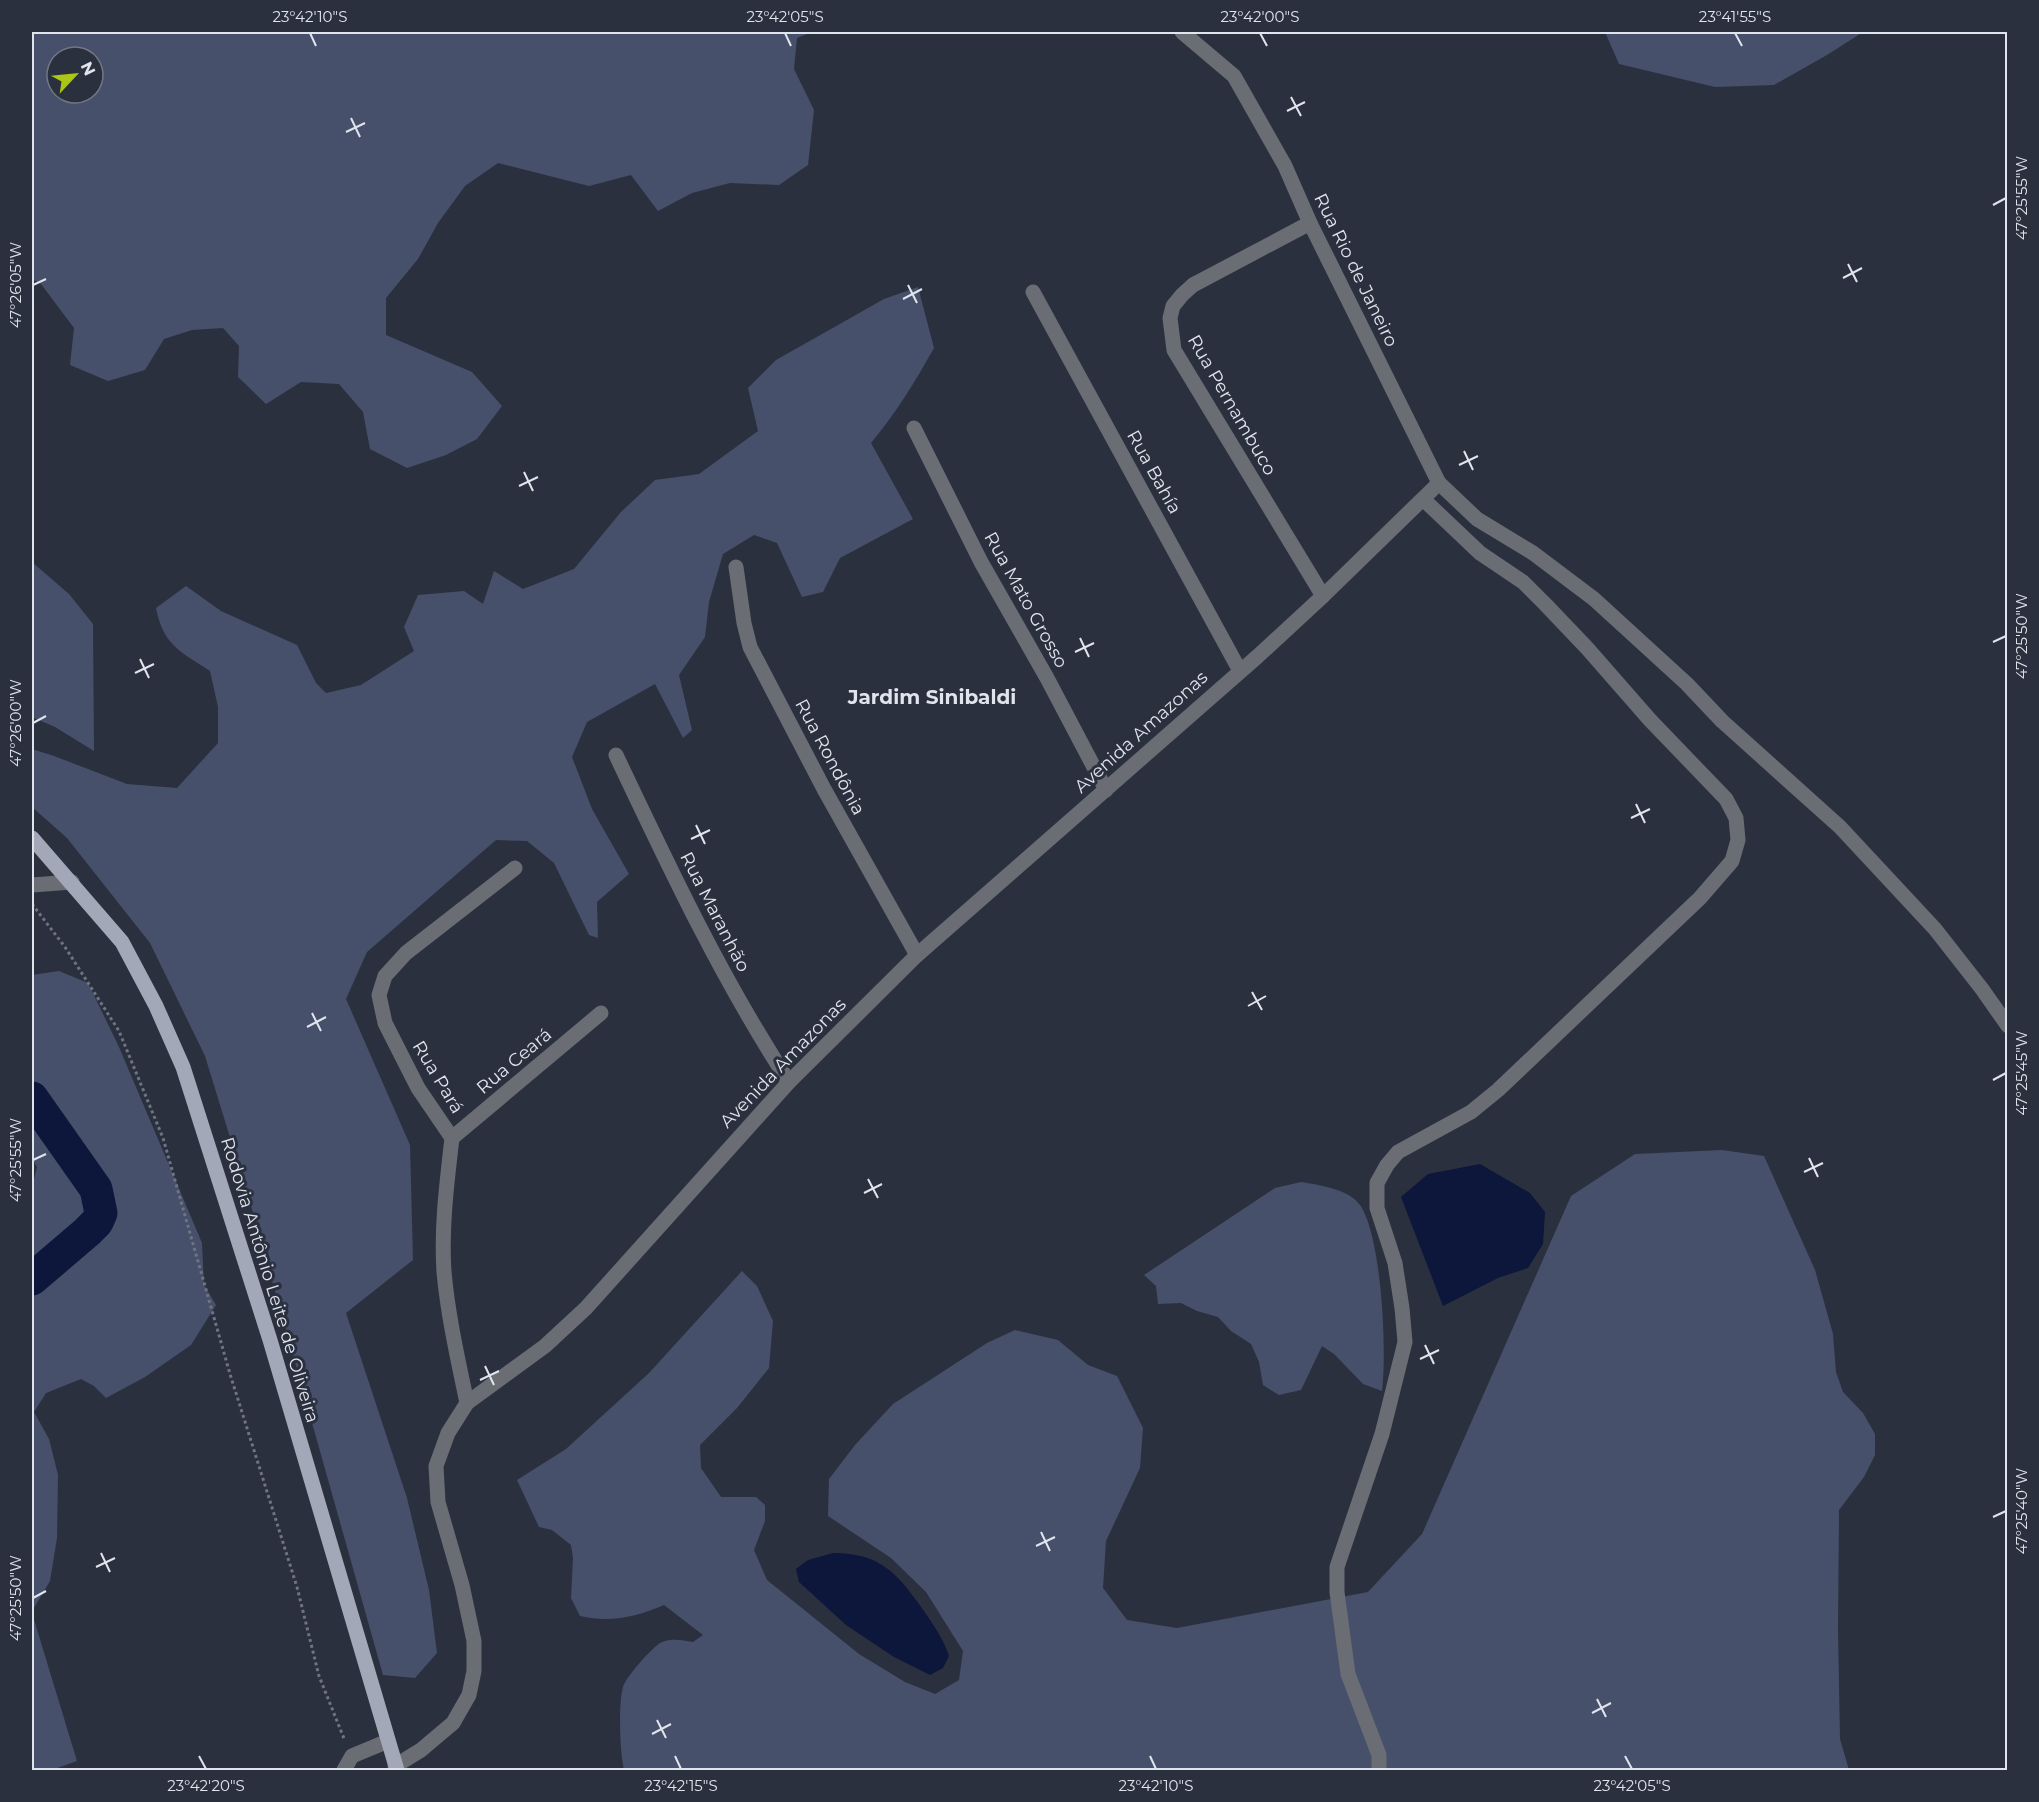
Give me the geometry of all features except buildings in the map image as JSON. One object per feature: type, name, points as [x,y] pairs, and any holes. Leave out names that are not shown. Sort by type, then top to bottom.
[{"type":"main road","name":"Rodovia Antônio Leite de Oliveira","points":[[32,838],[122,942],[156,1006],[183,1067],[270,1340],[396,1768]]},
{"type":"street","name":"Rua Rio de Janeiro","points":[[1182,32],[1234,76],[1285,166],[1310,223],[1439,483]]},
{"type":"street","name":"Rua Pernambuco","points":[[1310,223],[1193,285],[1173,306],[1170,334],[1174,350],[1323,596]]},
{"type":"street","name":"Rua Bahía","points":[[1033,292],[1240,671]]},
{"type":"street","name":"Rua Mato Grosso","points":[[914,428],[981,562],[1047,678],[1106,790]]},
{"type":"street","name":"Avenida Amazonas","points":[[396,1768],[422,1750],[453,1723],[469,1695],[474,1641],[462,1585],[438,1502],[436,1466],[448,1433],[467,1403],[545,1346],[586,1308],[789,1082],[917,955],[1323,596],[1439,483]]},
{"type":"street","points":[[1439,483],[1477,519],[1533,553],[1594,598],[1688,684],[1722,721],[1832,819],[1935,929],[1982,989],[2007,1026]]},
{"type":"street","points":[[1379,1770],[1379,1755],[1348,1674],[1337,1592],[1338,1567],[1382,1434],[1405,1342],[1395,1263],[1377,1208],[1377,1183],[1387,1165],[1398,1152],[1471,1112],[1498,1090],[1700,898],[1732,861],[1738,840],[1736,818],[1726,799],[1650,720],[1587,648],[1522,582],[1480,554],[1423,499]]},
{"type":"street","name":"Rua Rondônia","points":[[736,567],[750,647],[824,789],[917,955]]},
{"type":"street","name":"Rua Maranhão","points":[[615,755],[698,926],[756,1032],[789,1082]]},
{"type":"street","name":"Rua Pará","points":[[467,1403],[450,1322],[444,1270],[445,1196],[452,1138],[413,1079],[385,1023],[379,995],[385,976],[406,953],[516,868]]},
{"type":"street","points":[[32,885],[72,882]]},
{"type":"street","name":"Rua Ceará","points":[[452,1138],[601,1013]]},
{"type":"street","points":[[344,1770],[352,1756],[388,1741]]},
{"type":"path","points":[[32,904],[65,947],[119,1031],[163,1138],[230,1374],[297,1587],[319,1676],[352,1756]]},
{"type":"shaded area","points":[[32,32],[812,32],[797,38],[794,69],[814,110],[808,165],[779,185],[730,183],[692,193],[658,211],[631,175],[589,186],[498,163],[465,186],[438,223],[418,259],[386,298],[386,335],[472,372],[502,406],[477,439],[446,455],[407,468],[370,449],[363,412],[339,384],[301,382],[266,404],[238,377],[239,346],[223,328],[192,330],[164,339],[145,370],[108,381],[70,365],[74,328],[41,284],[32,279]]},
{"type":"shaded area","points":[[1605,32],[1863,32],[1774,85],[1715,87],[1619,64]]},
{"type":"shaded area","points":[[918,287],[934,348],[905,397],[871,443],[913,519],[840,558],[823,592],[802,597],[777,543],[754,535],[723,554],[709,602],[705,637],[679,675],[692,730],[683,738],[655,684],[587,722],[572,757],[592,809],[629,874],[597,902],[598,938],[589,935],[554,863],[527,841],[496,840],[367,952],[346,999],[410,1145],[413,1260],[346,1313],[407,1498],[429,1590],[437,1653],[415,1678],[383,1675],[251,1206],[205,1056],[150,943],[67,838],[32,807],[32,749],[127,784],[177,788],[218,743],[218,707],[210,671],[182,652],[169,639],[163,631],[156,608],[186,586],[221,611],[297,645],[316,683],[326,693],[361,685],[414,651],[404,627],[418,595],[464,591],[483,604],[494,571],[523,589],[574,569],[621,512],[655,480],[699,474],[758,431],[748,388],[776,360],[884,299]]},
{"type":"shaded area","points":[[32,562],[69,594],[93,624],[94,751],[55,727],[32,717]]},
{"type":"shaded area","points":[[59,971],[88,983],[119,1047],[202,1243],[204,1285],[216,1305],[191,1345],[145,1377],[106,1398],[94,1386],[81,1379],[46,1393],[34,1412],[49,1439],[58,1475],[57,1538],[50,1581],[32,1611],[32,1188],[37,1167],[32,1159],[32,975]]},
{"type":"shaded area","points":[[1722,1150],[1764,1156],[1815,1270],[1833,1334],[1836,1372],[1843,1392],[1863,1413],[1875,1434],[1875,1455],[1864,1477],[1839,1510],[1840,1739],[1849,1770],[624,1770],[620,1717],[621,1695],[625,1683],[646,1656],[662,1642],[681,1640],[693,1642],[703,1635],[664,1605],[623,1618],[602,1619],[580,1616],[571,1598],[573,1558],[571,1545],[552,1530],[539,1527],[517,1480],[566,1449],[649,1373],[742,1271],[757,1286],[773,1321],[769,1368],[737,1408],[700,1445],[701,1468],[721,1497],[756,1497],[765,1505],[765,1521],[754,1550],[767,1580],[859,1654],[905,1682],[935,1694],[959,1680],[963,1651],[926,1592],[891,1558],[828,1516],[829,1479],[855,1445],[893,1404],[987,1343],[1015,1330],[1058,1340],[1088,1365],[1117,1376],[1143,1428],[1140,1468],[1106,1541],[1103,1588],[1127,1620],[1177,1628],[1368,1592],[1422,1534],[1571,1196],[1635,1154]]},
{"type":"shaded area","points":[[1480,1164],[1530,1193],[1545,1212],[1543,1244],[1528,1268],[1498,1278],[1443,1306],[1401,1197],[1428,1174]]},
{"type":"shaded area","points":[[1301,1182],[1349,1195],[1360,1205],[1367,1221],[1378,1268],[1381,1295],[1384,1350],[1382,1391],[1363,1384],[1334,1354],[1322,1346],[1301,1390],[1279,1395],[1263,1385],[1259,1362],[1251,1344],[1231,1331],[1218,1317],[1197,1311],[1181,1303],[1158,1304],[1156,1286],[1144,1275],[1275,1188]]},
{"type":"shaded area","points":[[833,1553],[850,1554],[876,1562],[887,1568],[906,1586],[941,1638],[949,1656],[943,1668],[930,1675],[894,1657],[846,1625],[799,1582],[796,1569],[808,1560]]},
{"type":"shaded area","points":[[32,1613],[77,1761],[52,1770],[32,1770]]},
{"type":"waterway","points":[[32,1098],[96,1189],[101,1213],[97,1222],[87,1232],[32,1279]]},
{"type":"district","name":"Jardim Sinibaldi","points":[[932,697]]}]
